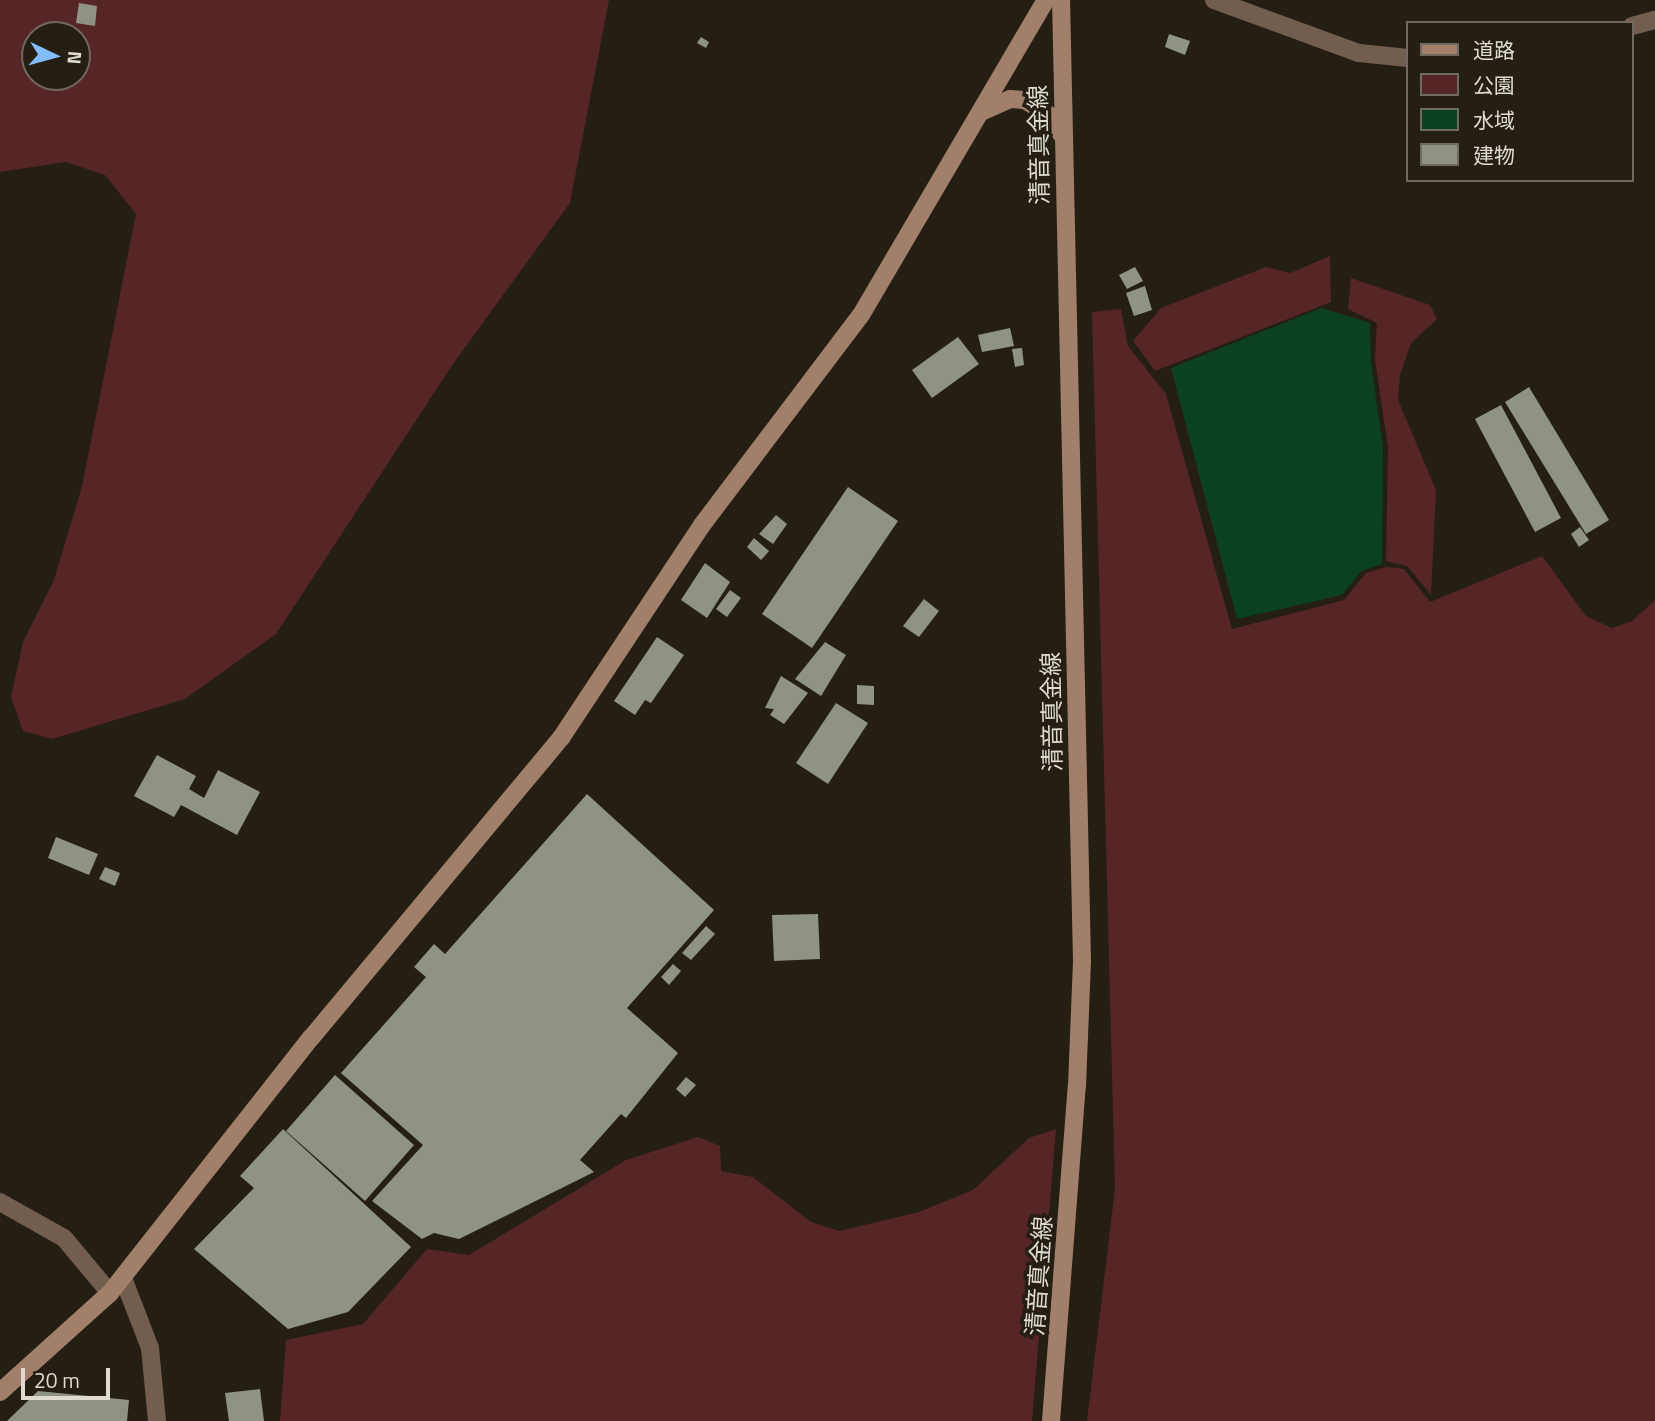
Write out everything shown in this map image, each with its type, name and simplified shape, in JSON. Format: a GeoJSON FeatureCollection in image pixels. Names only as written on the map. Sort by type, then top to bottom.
{"type":"FeatureCollection","features":[{"type":"Feature","properties":{"kind":"street"},"geometry":{"type":"LineString","coordinates":[[0,1392],[110,1293],[311,1038],[561,738],[702,526],[861,314],[1046,0]]}},
{"type":"Feature","properties":{"kind":"street","name":"清音真金線"},"geometry":{"type":"LineString","coordinates":[[1051,1421],[1076,1100],[1082,961],[1061,0]]}},
{"type":"Feature","properties":{"kind":"street"},"geometry":{"type":"LineString","coordinates":[[1213,0],[1359,53],[1406,58]]}},
{"type":"Feature","properties":{"kind":"street"},"geometry":{"type":"LineString","coordinates":[[1634,25],[1655,20]]}},
{"type":"Feature","properties":{"kind":"street"},"geometry":{"type":"LineString","coordinates":[[981,112],[1010,99],[1025,100],[1055,119],[1064,140]]}},
{"type":"Feature","properties":{"kind":"street"},"geometry":{"type":"LineString","coordinates":[[0,1202],[64,1238],[110,1293]]}},
{"type":"Feature","properties":{"kind":"street"},"geometry":{"type":"LineString","coordinates":[[122,1278],[150,1348],[157,1421]]}},
{"type":"Feature","properties":{"kind":"green space"},"geometry":{"type":"Polygon","coordinates":[[[0,0],[609,0],[570,203],[453,364],[276,634],[185,699],[52,739],[23,731],[11,697],[23,642],[54,580],[82,486],[136,214],[105,175],[66,162],[0,172],[0,0]]]}},
{"type":"Feature","properties":{"kind":"green space"},"geometry":{"type":"Polygon","coordinates":[[[1330,256],[1331,302],[1155,371],[1133,341],[1161,308],[1266,267],[1290,273],[1330,256]]]}},
{"type":"Feature","properties":{"kind":"green space"},"geometry":{"type":"Polygon","coordinates":[[[1351,278],[1430,305],[1437,319],[1411,343],[1400,375],[1398,400],[1436,490],[1431,595],[1407,566],[1386,561],[1388,447],[1375,359],[1377,323],[1348,309],[1351,278]]]}},
{"type":"Feature","properties":{"kind":"green space"},"geometry":{"type":"Polygon","coordinates":[[[1121,309],[1128,346],[1166,394],[1232,629],[1344,600],[1366,573],[1386,567],[1404,569],[1430,602],[1542,556],[1586,616],[1612,628],[1632,621],[1655,600],[1655,1421],[1087,1421],[1115,1189],[1092,312],[1121,309]]]}},
{"type":"Feature","properties":{"kind":"green space"},"geometry":{"type":"Polygon","coordinates":[[[1056,1129],[1032,1421],[280,1421],[286,1340],[363,1324],[427,1249],[469,1255],[626,1160],[698,1137],[720,1146],[721,1171],[753,1177],[811,1222],[839,1231],[919,1212],[973,1190],[1029,1138],[1056,1129]]]}},
{"type":"Feature","properties":{"kind":"water"},"geometry":{"type":"Polygon","coordinates":[[[1321,308],[1370,323],[1371,363],[1383,448],[1382,564],[1361,571],[1342,595],[1237,619],[1171,368],[1321,308]]]}},
{"type":"Feature","properties":{"kind":"building"},"geometry":{"type":"Polygon","coordinates":[[[79,3],[97,6],[95,26],[91,25],[91,21],[76,21],[79,3]]]}},
{"type":"Feature","properties":{"kind":"building"},"geometry":{"type":"Polygon","coordinates":[[[1169,34],[1190,41],[1185,55],[1165,47],[1169,34]]]}},
{"type":"Feature","properties":{"kind":"building"},"geometry":{"type":"Polygon","coordinates":[[[701,37],[709,42],[706,48],[697,43],[701,37]]]}},
{"type":"Feature","properties":{"kind":"building"},"geometry":{"type":"Polygon","coordinates":[[[1135,267],[1143,281],[1127,289],[1119,275],[1135,267]]]}},
{"type":"Feature","properties":{"kind":"building"},"geometry":{"type":"Polygon","coordinates":[[[1145,286],[1152,310],[1134,316],[1126,293],[1145,286]]]}},
{"type":"Feature","properties":{"kind":"building"},"geometry":{"type":"Polygon","coordinates":[[[1010,328],[1014,346],[982,352],[978,335],[1010,328]]]}},
{"type":"Feature","properties":{"kind":"building"},"geometry":{"type":"Polygon","coordinates":[[[958,337],[979,364],[932,398],[912,370],[958,337]]]}},
{"type":"Feature","properties":{"kind":"building"},"geometry":{"type":"Polygon","coordinates":[[[1022,348],[1024,365],[1015,367],[1012,349],[1022,348]]]}},
{"type":"Feature","properties":{"kind":"building"},"geometry":{"type":"Polygon","coordinates":[[[1529,387],[1609,520],[1586,534],[1505,402],[1529,387]]]}},
{"type":"Feature","properties":{"kind":"building"},"geometry":{"type":"Polygon","coordinates":[[[1501,405],[1561,518],[1535,532],[1475,419],[1501,405]]]}},
{"type":"Feature","properties":{"kind":"building"},"geometry":{"type":"Polygon","coordinates":[[[848,487],[898,521],[812,648],[762,614],[848,487]]]}},
{"type":"Feature","properties":{"kind":"building"},"geometry":{"type":"Polygon","coordinates":[[[776,515],[787,524],[773,544],[759,534],[776,515]]]}},
{"type":"Feature","properties":{"kind":"building"},"geometry":{"type":"Polygon","coordinates":[[[1580,527],[1589,540],[1579,547],[1571,534],[1580,527]]]}},
{"type":"Feature","properties":{"kind":"building"},"geometry":{"type":"Polygon","coordinates":[[[754,538],[769,551],[761,560],[747,547],[754,538]]]}},
{"type":"Feature","properties":{"kind":"building"},"geometry":{"type":"Polygon","coordinates":[[[705,563],[730,582],[707,618],[681,600],[705,563]]]}},
{"type":"Feature","properties":{"kind":"building"},"geometry":{"type":"Polygon","coordinates":[[[730,590],[741,598],[727,617],[716,609],[730,590]]]}},
{"type":"Feature","properties":{"kind":"building"},"geometry":{"type":"Polygon","coordinates":[[[924,599],[939,611],[919,637],[903,626],[924,599]]]}},
{"type":"Feature","properties":{"kind":"building"},"geometry":{"type":"Polygon","coordinates":[[[657,637],[684,655],[651,703],[645,700],[635,715],[614,701],[657,637]]]}},
{"type":"Feature","properties":{"kind":"building"},"geometry":{"type":"Polygon","coordinates":[[[825,642],[846,655],[821,696],[795,679],[825,642]]]}},
{"type":"Feature","properties":{"kind":"building"},"geometry":{"type":"Polygon","coordinates":[[[781,676],[808,693],[784,724],[770,715],[774,709],[765,708],[781,676]]]}},
{"type":"Feature","properties":{"kind":"building"},"geometry":{"type":"Polygon","coordinates":[[[857,685],[874,686],[874,705],[857,704],[857,685]]]}},
{"type":"Feature","properties":{"kind":"building"},"geometry":{"type":"Polygon","coordinates":[[[836,703],[868,723],[828,784],[796,763],[836,703]]]}},
{"type":"Feature","properties":{"kind":"building"},"geometry":{"type":"Polygon","coordinates":[[[157,755],[196,776],[189,789],[204,798],[218,770],[260,792],[237,835],[181,805],[174,817],[134,796],[157,755]]]}},
{"type":"Feature","properties":{"kind":"building"},"geometry":{"type":"Polygon","coordinates":[[[587,794],[714,910],[627,1008],[678,1053],[626,1118],[621,1114],[580,1160],[594,1172],[459,1239],[434,1233],[422,1239],[372,1201],[423,1145],[341,1073],[426,977],[414,967],[434,944],[445,954],[587,794]]]}},
{"type":"Feature","properties":{"kind":"building"},"geometry":{"type":"Polygon","coordinates":[[[56,837],[98,854],[89,875],[48,858],[56,837]]]}},
{"type":"Feature","properties":{"kind":"building"},"geometry":{"type":"Polygon","coordinates":[[[105,867],[120,873],[115,886],[99,879],[105,867]]]}},
{"type":"Feature","properties":{"kind":"building"},"geometry":{"type":"Polygon","coordinates":[[[818,914],[820,959],[774,961],[772,915],[818,914]]]}},
{"type":"Feature","properties":{"kind":"building"},"geometry":{"type":"Polygon","coordinates":[[[706,926],[715,934],[691,960],[682,953],[706,926]]]}},
{"type":"Feature","properties":{"kind":"building"},"geometry":{"type":"Polygon","coordinates":[[[673,964],[681,971],[669,985],[661,977],[673,964]]]}},
{"type":"Feature","properties":{"kind":"building"},"geometry":{"type":"Polygon","coordinates":[[[335,1075],[414,1145],[365,1201],[286,1131],[335,1075]]]}},
{"type":"Feature","properties":{"kind":"building"},"geometry":{"type":"Polygon","coordinates":[[[686,1077],[696,1085],[685,1097],[676,1089],[686,1077]]]}},
{"type":"Feature","properties":{"kind":"building"},"geometry":{"type":"Polygon","coordinates":[[[283,1129],[411,1247],[348,1312],[288,1329],[194,1249],[254,1188],[240,1176],[283,1129]]]}},
{"type":"Feature","properties":{"kind":"building"},"geometry":{"type":"Polygon","coordinates":[[[260,1389],[264,1421],[229,1421],[225,1393],[260,1389]]]}},
{"type":"Feature","properties":{"kind":"building"},"geometry":{"type":"Polygon","coordinates":[[[38,1391],[129,1400],[127,1421],[7,1421],[38,1391]]]}}]}
